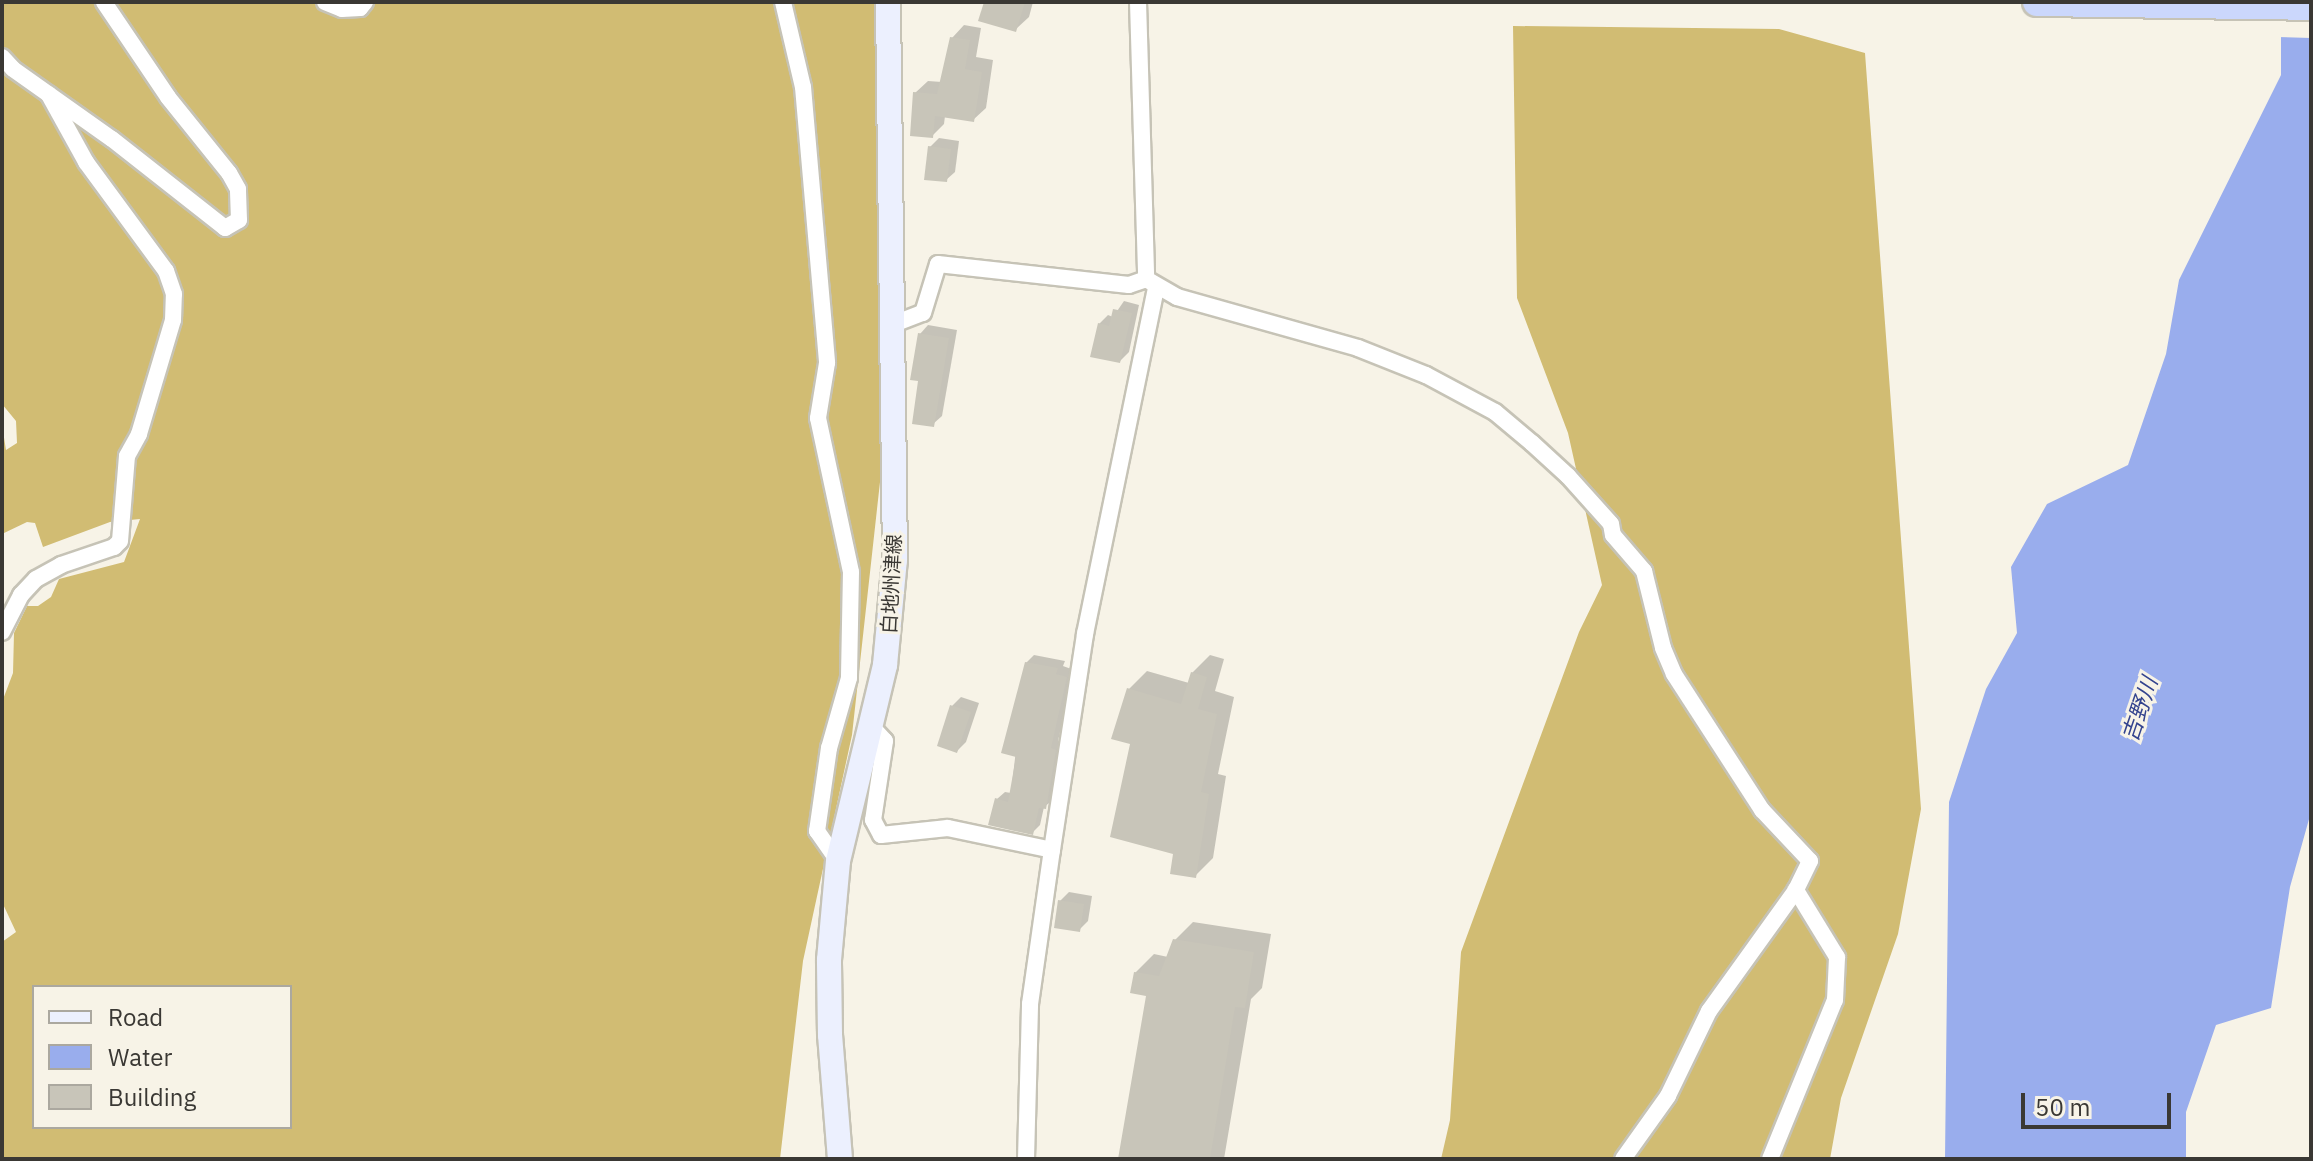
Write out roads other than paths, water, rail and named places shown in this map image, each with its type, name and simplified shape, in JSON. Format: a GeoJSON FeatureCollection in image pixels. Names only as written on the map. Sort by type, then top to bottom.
{"type":"FeatureCollection","features":[{"type":"Feature","properties":{"kind":"highway"},"geometry":{"type":"LineString","coordinates":[[2037,2],[2311,6]]}},
{"type":"Feature","properties":{"kind":"main road","name":"白地州津線"},"geometry":{"type":"LineString","coordinates":[[840,1159],[830,1035],[829,960],[838,861],[872,727],[887,649],[895,560],[888,2]]}},
{"type":"Feature","properties":{"kind":"street"},"geometry":{"type":"LineString","coordinates":[[2,57],[112,139],[215,223],[225,228],[239,220],[238,189],[229,173],[168,97],[104,2]]}},
{"type":"Feature","properties":{"kind":"street"},"geometry":{"type":"LineString","coordinates":[[325,2],[342,9],[360,8],[365,2]]}},
{"type":"Feature","properties":{"kind":"street"},"geometry":{"type":"LineString","coordinates":[[783,2],[803,87],[826,347],[818,418],[851,572],[849,678],[829,748],[817,831],[838,861]]}},
{"type":"Feature","properties":{"kind":"street"},"geometry":{"type":"LineString","coordinates":[[1026,1159],[1030,1004],[1052,850],[1085,634],[1151,284],[1138,2]]}},
{"type":"Feature","properties":{"kind":"street"},"geometry":{"type":"LineString","coordinates":[[2,632],[21,595],[36,579],[61,565],[114,547],[120,541],[127,456],[139,434],[173,320],[174,294],[166,271],[86,162],[49,95]]}},
{"type":"Feature","properties":{"kind":"street"},"geometry":{"type":"LineString","coordinates":[[891,325],[923,313],[938,264],[1129,285],[1151,284],[1358,348],[1426,375],[1495,412],[1568,476],[1611,524],[1613,535],[1644,571],[1663,648],[1674,674],[1762,810],[1810,861],[1796,890],[1709,1011],[1668,1096],[1623,1159]]}},
{"type":"Feature","properties":{"kind":"street"},"geometry":{"type":"LineString","coordinates":[[872,727],[885,741],[873,820],[881,835],[948,828],[1052,850]]}},
{"type":"Feature","properties":{"kind":"street"},"geometry":{"type":"LineString","coordinates":[[1770,1159],[1835,1000],[1837,957],[1796,890]]}},
{"type":"Feature","properties":{"kind":"water","name":"吉野川"},"geometry":{"type":"Polygon","coordinates":[[[2281,2],[2311,2],[2311,812],[2290,887],[2271,1008],[2216,1025],[2186,1112],[2186,1159],[1945,1159],[1949,802],[1986,689],[2017,633],[2011,567],[2047,504],[2128,465],[2166,354],[2179,280],[2281,75],[2281,2]]]}}]}
